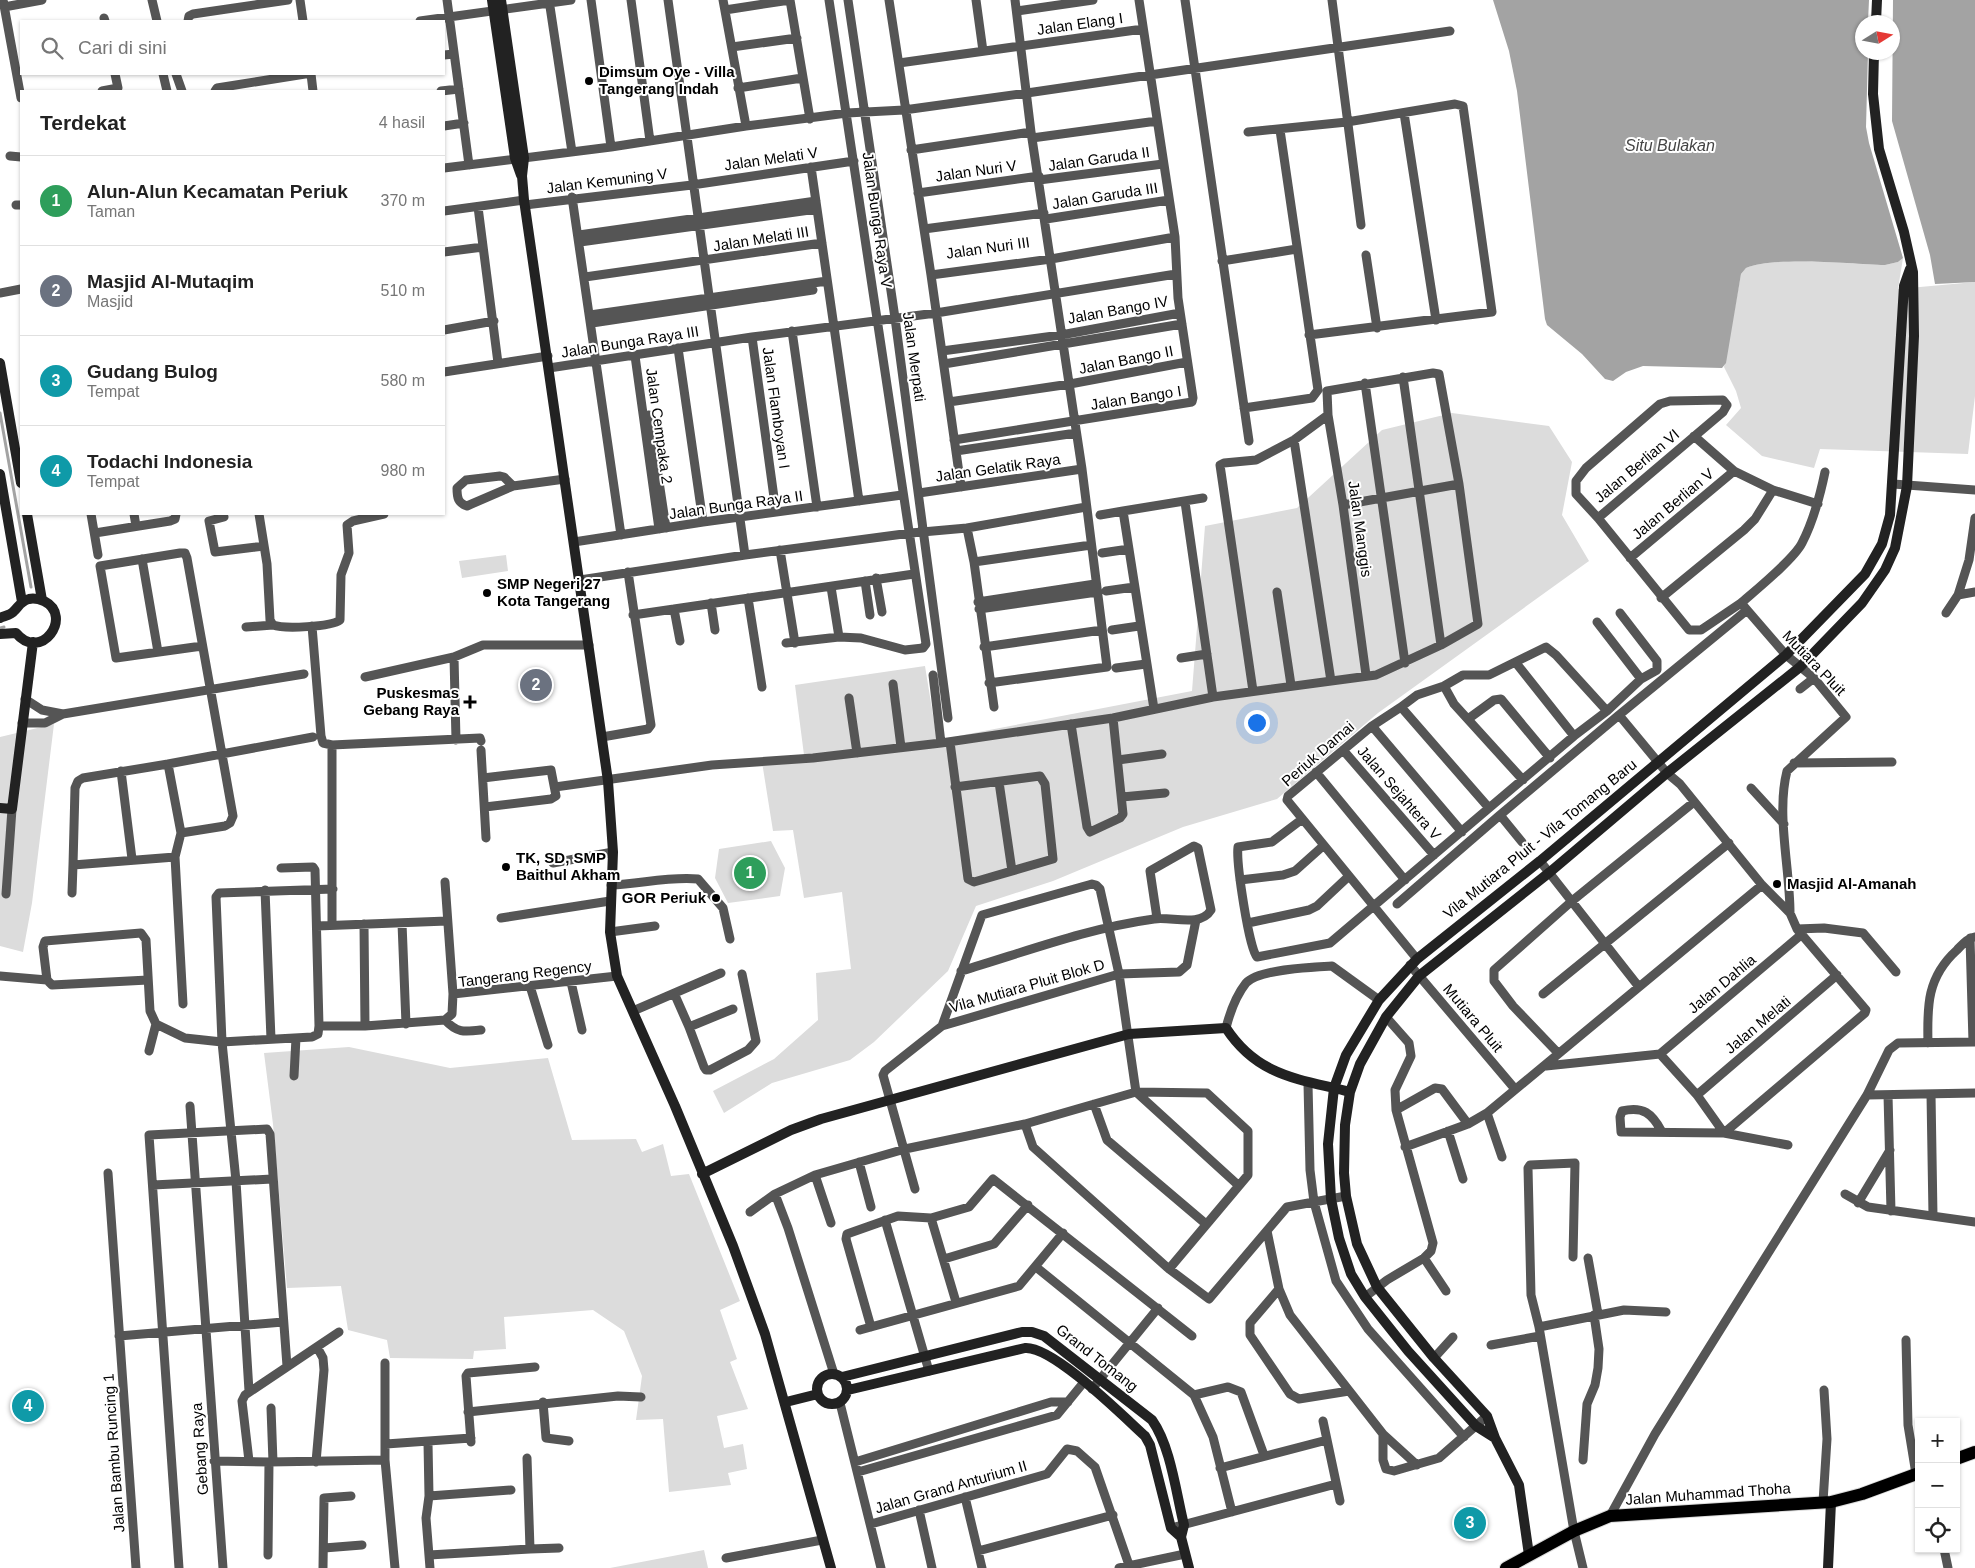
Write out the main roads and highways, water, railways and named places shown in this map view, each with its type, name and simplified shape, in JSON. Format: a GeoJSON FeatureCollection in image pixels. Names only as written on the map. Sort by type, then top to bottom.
{"type":"FeatureCollection","features":[{"type":"Feature","properties":{"kind":"main road"},"geometry":{"type":"LineString","coordinates":[[1960,1458],[1975,1454]]}},
{"type":"Feature","properties":{"kind":"main road","name":"Jalan Muhammad Thoha"},"geometry":{"type":"LineString","coordinates":[[1506,1568],[1574,1530],[1610,1516],[1827,1502],[1862,1494],[1915,1474]]}},
{"type":"Feature","properties":{"kind":"water","name":"Situ Bulakan"},"geometry":{"type":"Polygon","coordinates":[[[1493,0],[1869,0],[1868,15],[1855,15],[1855,60],[1868,60],[1866,127],[1903,258],[1898,262],[1885,265],[1834,262],[1775,262],[1746,268],[1741,274],[1726,363],[1722,368],[1643,366],[1626,372],[1613,381],[1605,379],[1582,354],[1547,325],[1545,319],[1517,91],[1509,51],[1493,0]]]}},
{"type":"Feature","properties":{"kind":"water"},"geometry":{"type":"Polygon","coordinates":[[[1893,0],[1975,0],[1975,282],[1935,284],[1930,255],[1892,121],[1893,60],[1900,60],[1900,15],[1893,15],[1893,0]]]}},
{"type":"Feature","properties":{"kind":"waterway"},"geometry":{"type":"LineString","coordinates":[[0,413],[31,587]]}},
{"type":"Feature","properties":{"kind":"waterway"},"geometry":{"type":"LineString","coordinates":[[0,628],[4,627]]}},
{"type":"Feature","properties":{"kind":"place","name":"Dimsum Oye - Villa Tangerang Indah"},"geometry":{"type":"Point","coordinates":[589,81]}},
{"type":"Feature","properties":{"kind":"place","name":"SMP Negeri 27 Kota Tangerang"},"geometry":{"type":"Point","coordinates":[487,593]}},
{"type":"Feature","properties":{"kind":"place","name":"Masjid Al-Mutaqim"},"geometry":{"type":"Point","coordinates":[536,685]}},
{"type":"Feature","properties":{"kind":"place","name":"Puskesmas Gebang Raya"},"geometry":{"type":"Point","coordinates":[470,702]}},
{"type":"Feature","properties":{"kind":"place","name":"TK, SD, SMP Baithul Akham"},"geometry":{"type":"Point","coordinates":[506,867]}},
{"type":"Feature","properties":{"kind":"place","name":"Alun-Alun Kecamatan Periuk"},"geometry":{"type":"Point","coordinates":[750,873]}},
{"type":"Feature","properties":{"kind":"place","name":"Masjid Al-Amanah"},"geometry":{"type":"Point","coordinates":[1777,884]}},
{"type":"Feature","properties":{"kind":"place","name":"GOR Periuk"},"geometry":{"type":"Point","coordinates":[716,898]}},
{"type":"Feature","properties":{"kind":"place","name":"Todachi Indonesia"},"geometry":{"type":"Point","coordinates":[28,1406]}},
{"type":"Feature","properties":{"kind":"place","name":"Gudang Bulog"},"geometry":{"type":"Point","coordinates":[1470,1523]}}]}
